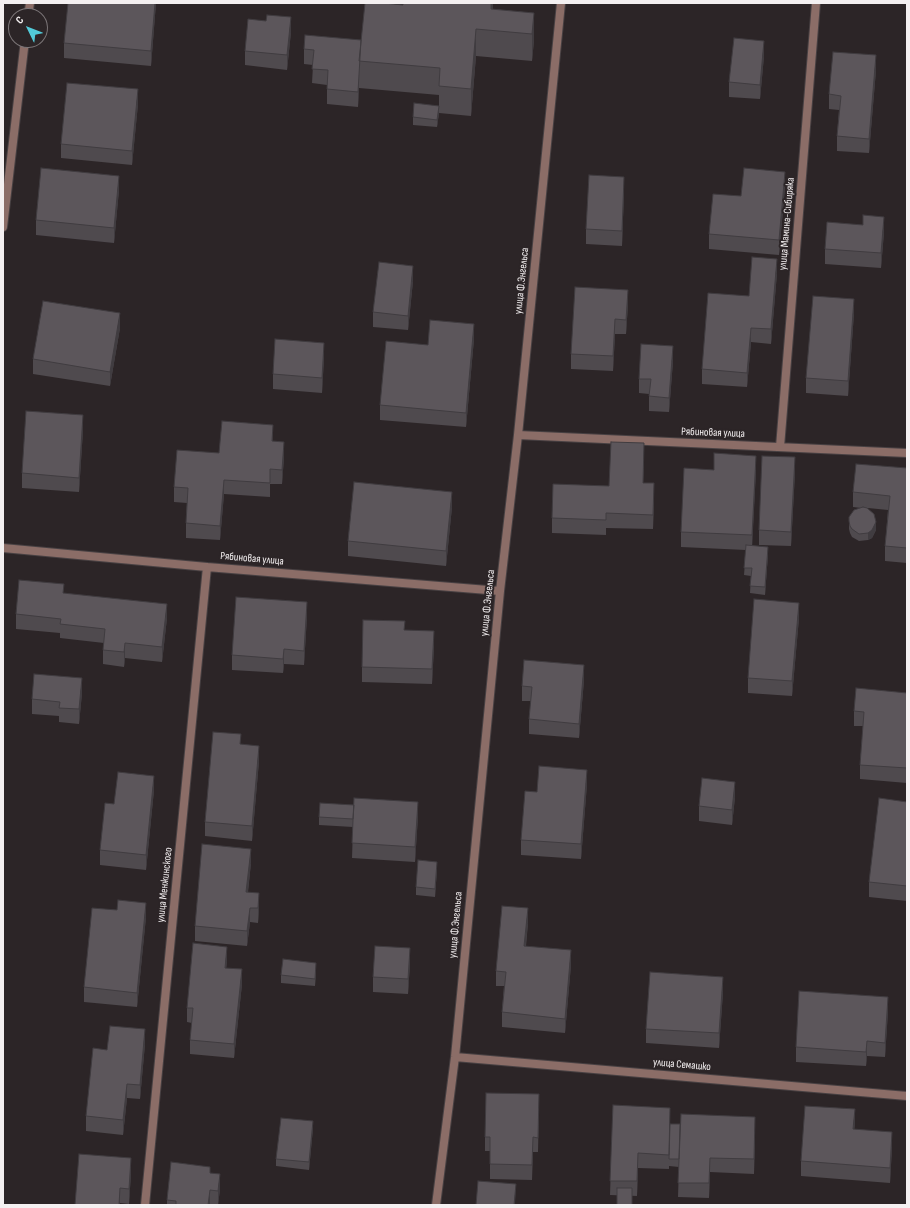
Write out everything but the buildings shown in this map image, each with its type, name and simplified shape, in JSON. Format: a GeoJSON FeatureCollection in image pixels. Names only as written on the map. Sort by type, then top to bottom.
{"type":"FeatureCollection","features":[{"type":"Feature","properties":{"kind":"street","name":"улица Ф.Энгельса"},"geometry":{"type":"LineString","coordinates":[[436,1205],[455,1057],[500,591],[518,435],[561,3]]}},
{"type":"Feature","properties":{"kind":"street","name":"улица Мамина-Сибиряка"},"geometry":{"type":"LineString","coordinates":[[780,446],[816,3]]}},
{"type":"Feature","properties":{"kind":"street"},"geometry":{"type":"LineString","coordinates":[[3,226],[24,48]]}},
{"type":"Feature","properties":{"kind":"street","name":"Рябиновая улица"},"geometry":{"type":"LineString","coordinates":[[518,435],[907,453]]}},
{"type":"Feature","properties":{"kind":"street","name":"Рябиновая улица"},"geometry":{"type":"LineString","coordinates":[[3,548],[207,567],[500,591]]}},
{"type":"Feature","properties":{"kind":"street","name":"улица Менжинского"},"geometry":{"type":"LineString","coordinates":[[144,1205],[207,567]]}},
{"type":"Feature","properties":{"kind":"street","name":"улица Семашко"},"geometry":{"type":"LineString","coordinates":[[455,1057],[907,1096]]}}]}
